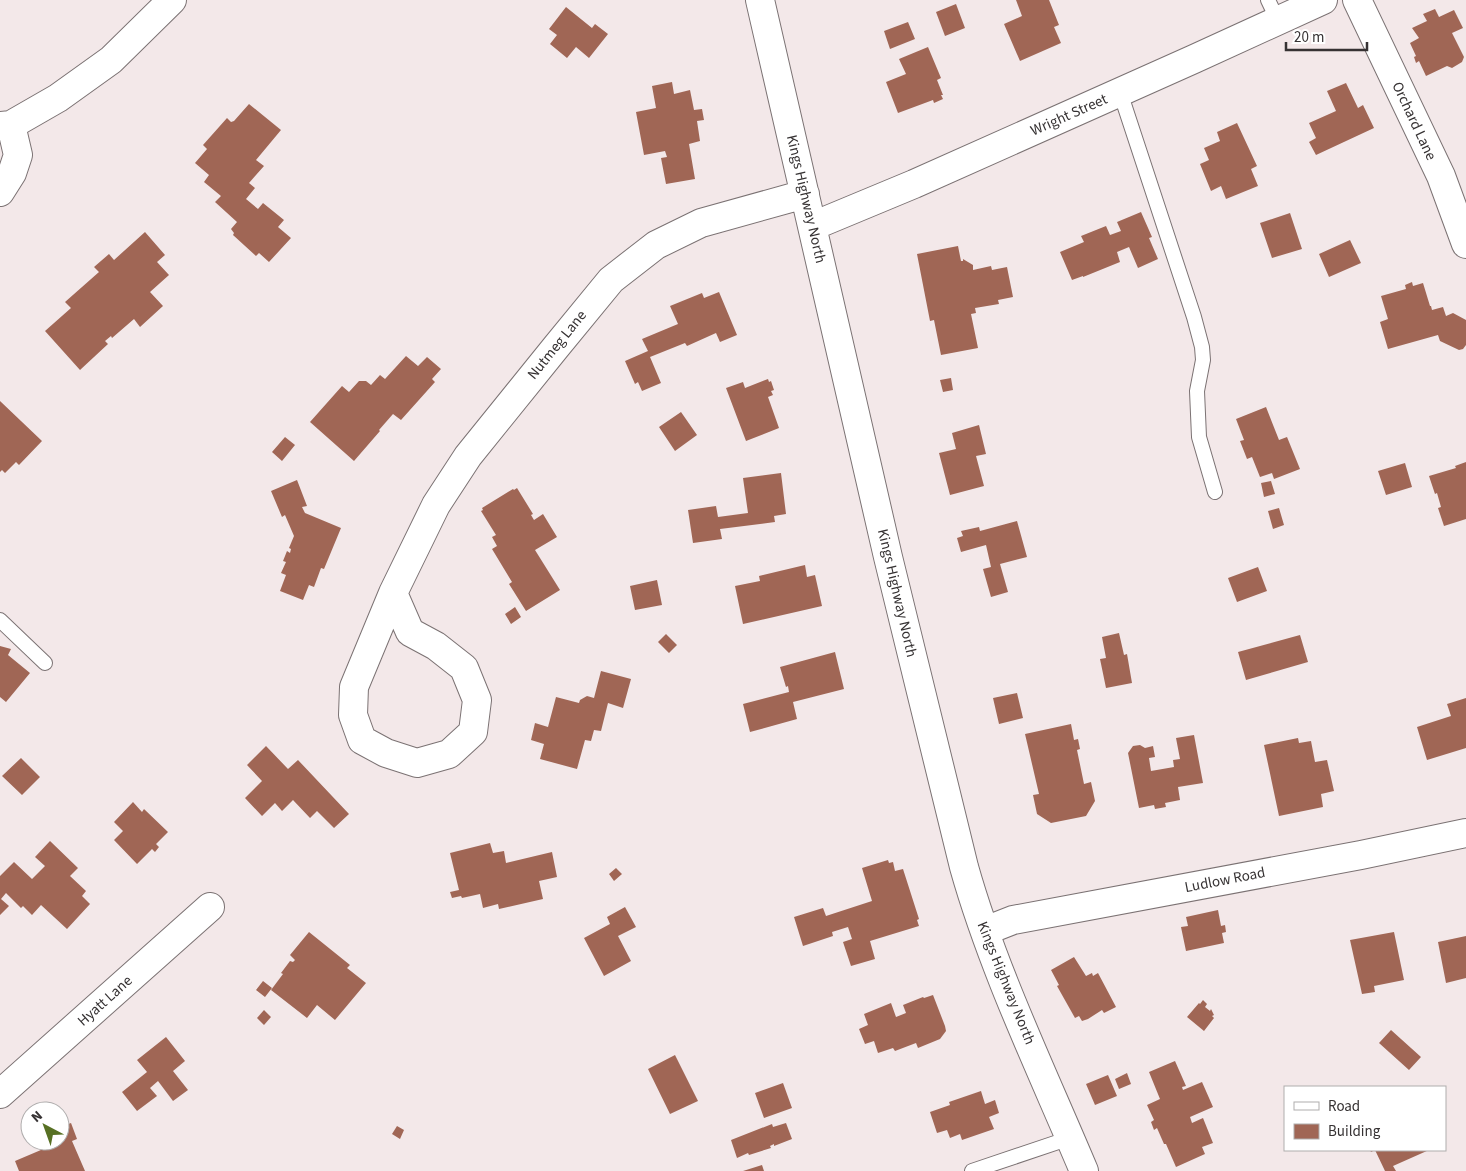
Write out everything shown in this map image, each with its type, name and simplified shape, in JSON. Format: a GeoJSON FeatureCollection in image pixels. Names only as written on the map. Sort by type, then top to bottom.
{"type":"FeatureCollection","features":[{"type":"Feature","properties":{"kind":"street"},"geometry":{"type":"LineString","coordinates":[[0,192],[12,173],[18,156],[6,125],[58,98],[111,60],[172,0]]}},
{"type":"Feature","properties":{"kind":"street","name":"Kings Highway North"},"geometry":{"type":"LineString","coordinates":[[760,0],[916,676],[964,866],[1002,976],[1084,1171]]}},
{"type":"Feature","properties":{"kind":"street","name":"Wright Street"},"geometry":{"type":"LineString","coordinates":[[813,226],[914,184],[1120,92],[1273,11],[1323,0]]}},
{"type":"Feature","properties":{"kind":"street","name":"Orchard Lane"},"geometry":{"type":"LineString","coordinates":[[1357,0],[1441,176],[1466,244]]}},
{"type":"Feature","properties":{"kind":"street","name":"Nutmeg Lane"},"geometry":{"type":"LineString","coordinates":[[393,593],[410,632],[436,646],[464,668],[477,700],[473,732],[449,754],[417,763],[386,753],[362,740],[353,715],[354,687],[393,593],[436,505],[468,456],[611,280],[656,245],[701,223],[804,194]]}},
{"type":"Feature","properties":{"kind":"street","name":"Ludlow Road"},"geometry":{"type":"LineString","coordinates":[[985,931],[1013,920],[1466,834]]}},
{"type":"Feature","properties":{"kind":"street","name":"Hyatt Lane"},"geometry":{"type":"LineString","coordinates":[[0,1094],[210,907]]}},
{"type":"Feature","properties":{"kind":"lane"},"geometry":{"type":"LineString","coordinates":[[1120,92],[1194,317],[1202,347],[1203,360],[1196,391],[1199,437],[1215,492]]}},
{"type":"Feature","properties":{"kind":"lane"},"geometry":{"type":"LineString","coordinates":[[0,620],[45,663]]}},
{"type":"Feature","properties":{"kind":"lane"},"geometry":{"type":"LineString","coordinates":[[972,1171],[1070,1138]]}},
{"type":"Feature","properties":{"kind":"building"},"geometry":{"type":"Polygon","coordinates":[[[1016,0],[1049,0],[1059,25],[1054,27],[1061,43],[1020,61],[1004,24],[1022,16],[1016,0]]]}},
{"type":"Feature","properties":{"kind":"building"},"geometry":{"type":"Polygon","coordinates":[[[956,4],[965,28],[945,36],[936,12],[956,4]]]}},
{"type":"Feature","properties":{"kind":"building"},"geometry":{"type":"Polygon","coordinates":[[[566,7],[592,28],[595,24],[608,34],[589,58],[576,47],[567,58],[550,44],[557,35],[549,29],[566,7]]]}},
{"type":"Feature","properties":{"kind":"building"},"geometry":{"type":"Polygon","coordinates":[[[1435,9],[1439,17],[1454,10],[1463,28],[1452,33],[1464,57],[1462,62],[1452,68],[1447,66],[1426,76],[1419,61],[1416,63],[1414,57],[1416,56],[1410,43],[1419,38],[1412,28],[1427,21],[1423,14],[1435,9]]]}},
{"type":"Feature","properties":{"kind":"building"},"geometry":{"type":"Polygon","coordinates":[[[908,22],[915,39],[890,49],[884,31],[908,22]]]}},
{"type":"Feature","properties":{"kind":"building"},"geometry":{"type":"Polygon","coordinates":[[[928,47],[941,78],[937,80],[943,99],[934,103],[933,100],[898,113],[886,82],[906,74],[899,59],[928,47]]]}},
{"type":"Feature","properties":{"kind":"building"},"geometry":{"type":"Polygon","coordinates":[[[672,82],[674,94],[690,90],[694,110],[702,109],[704,120],[697,121],[700,141],[689,144],[695,179],[666,184],[661,158],[667,157],[665,151],[644,155],[636,112],[656,108],[652,86],[672,82]]]}},
{"type":"Feature","properties":{"kind":"building"},"geometry":{"type":"Polygon","coordinates":[[[1346,83],[1358,108],[1363,105],[1374,128],[1316,155],[1309,142],[1316,138],[1309,123],[1336,111],[1327,91],[1346,83]]]}},
{"type":"Feature","properties":{"kind":"building"},"geometry":{"type":"Polygon","coordinates":[[[249,104],[281,130],[256,160],[264,166],[249,183],[255,188],[246,199],[258,209],[263,203],[284,220],[278,227],[291,238],[269,262],[259,253],[256,256],[233,235],[234,233],[231,229],[237,222],[215,202],[221,196],[204,182],[209,175],[195,163],[207,149],[203,145],[227,118],[231,122],[234,121],[249,104]]]}},
{"type":"Feature","properties":{"kind":"building"},"geometry":{"type":"Polygon","coordinates":[[[1237,123],[1257,166],[1251,169],[1258,186],[1226,199],[1221,186],[1211,191],[1200,164],[1209,160],[1204,148],[1220,141],[1217,132],[1237,123]]]}},
{"type":"Feature","properties":{"kind":"building"},"geometry":{"type":"Polygon","coordinates":[[[1141,212],[1152,237],[1149,238],[1158,259],[1138,268],[1129,247],[1117,252],[1120,262],[1072,280],[1060,252],[1084,242],[1081,236],[1106,226],[1110,235],[1121,231],[1117,222],[1141,212]]]}},
{"type":"Feature","properties":{"kind":"building"},"geometry":{"type":"Polygon","coordinates":[[[1290,213],[1302,249],[1272,258],[1260,223],[1290,213]]]}},
{"type":"Feature","properties":{"kind":"building"},"geometry":{"type":"Polygon","coordinates":[[[145,232],[165,255],[157,262],[169,275],[150,292],[163,306],[140,327],[134,319],[112,338],[111,336],[105,341],[108,344],[80,370],[45,331],[71,308],[65,302],[99,272],[94,267],[109,254],[114,260],[145,232]]]}},
{"type":"Feature","properties":{"kind":"building"},"geometry":{"type":"Polygon","coordinates":[[[1350,240],[1361,263],[1329,277],[1319,254],[1350,240]]]}},
{"type":"Feature","properties":{"kind":"building"},"geometry":{"type":"Polygon","coordinates":[[[958,246],[961,261],[963,259],[973,265],[973,270],[991,266],[992,270],[1007,267],[1013,297],[998,300],[999,304],[975,308],[976,313],[971,314],[978,348],[941,355],[934,320],[930,321],[917,254],[958,246]]]}},
{"type":"Feature","properties":{"kind":"building"},"geometry":{"type":"Polygon","coordinates":[[[1412,282],[1413,286],[1423,283],[1432,310],[1443,307],[1446,316],[1453,313],[1466,320],[1466,345],[1463,349],[1459,350],[1440,341],[1438,335],[1388,349],[1380,322],[1388,319],[1381,296],[1406,289],[1405,285],[1412,282]]]}},
{"type":"Feature","properties":{"kind":"building"},"geometry":{"type":"Polygon","coordinates":[[[719,292],[737,335],[720,342],[716,333],[687,346],[685,343],[650,357],[661,383],[642,391],[638,382],[635,384],[625,361],[648,351],[642,339],[678,324],[670,306],[702,293],[704,298],[719,292]]]}},
{"type":"Feature","properties":{"kind":"building"},"geometry":{"type":"Polygon","coordinates":[[[406,356],[418,366],[427,357],[441,369],[432,379],[435,382],[401,420],[393,414],[354,461],[310,422],[342,386],[349,392],[359,381],[366,381],[371,385],[380,375],[385,379],[406,356]]]}},
{"type":"Feature","properties":{"kind":"building"},"geometry":{"type":"Polygon","coordinates":[[[951,378],[953,390],[943,392],[940,380],[951,378]]]}},
{"type":"Feature","properties":{"kind":"building"},"geometry":{"type":"Polygon","coordinates":[[[768,379],[769,382],[771,381],[774,390],[771,391],[773,395],[768,397],[779,428],[746,441],[726,388],[743,382],[745,388],[768,379]]]}},
{"type":"Feature","properties":{"kind":"building"},"geometry":{"type":"Polygon","coordinates":[[[0,401],[42,441],[19,465],[16,462],[5,473],[2,470],[0,472],[0,401]]]}},
{"type":"Feature","properties":{"kind":"building"},"geometry":{"type":"Polygon","coordinates":[[[1266,407],[1279,440],[1287,437],[1300,469],[1274,479],[1272,473],[1260,477],[1252,457],[1247,459],[1240,441],[1244,440],[1236,419],[1266,407]]]}},
{"type":"Feature","properties":{"kind":"building"},"geometry":{"type":"Polygon","coordinates":[[[681,412],[697,435],[675,451],[659,427],[681,412]]]}},
{"type":"Feature","properties":{"kind":"building"},"geometry":{"type":"Polygon","coordinates":[[[979,425],[986,454],[976,456],[984,486],[950,495],[939,453],[956,449],[952,433],[979,425]]]}},
{"type":"Feature","properties":{"kind":"building"},"geometry":{"type":"Polygon","coordinates":[[[285,437],[295,445],[282,461],[272,452],[285,437]]]}},
{"type":"Feature","properties":{"kind":"building"},"geometry":{"type":"Polygon","coordinates":[[[1466,462],[1466,519],[1444,526],[1438,508],[1441,507],[1437,493],[1435,494],[1429,476],[1456,468],[1455,466],[1466,462]]]}},
{"type":"Feature","properties":{"kind":"building"},"geometry":{"type":"Polygon","coordinates":[[[1405,463],[1412,487],[1386,495],[1378,471],[1405,463]]]}},
{"type":"Feature","properties":{"kind":"building"},"geometry":{"type":"Polygon","coordinates":[[[781,473],[786,514],[774,516],[775,522],[720,529],[722,539],[693,543],[688,510],[716,506],[718,517],[748,513],[743,478],[781,473]]]}},
{"type":"Feature","properties":{"kind":"building"},"geometry":{"type":"Polygon","coordinates":[[[297,480],[307,506],[302,507],[305,513],[341,528],[324,569],[321,568],[314,587],[309,585],[303,600],[280,591],[286,575],[281,573],[286,562],[283,561],[287,551],[290,553],[291,549],[289,548],[294,536],[285,515],[282,517],[271,491],[297,480]]]}},
{"type":"Feature","properties":{"kind":"building"},"geometry":{"type":"Polygon","coordinates":[[[1271,481],[1275,494],[1264,497],[1261,483],[1271,481]]]}},
{"type":"Feature","properties":{"kind":"building"},"geometry":{"type":"Polygon","coordinates":[[[517,488],[533,514],[531,515],[534,520],[543,514],[557,537],[535,550],[560,590],[526,611],[509,584],[512,582],[492,549],[497,546],[492,537],[496,535],[481,511],[483,510],[482,508],[517,488]]]}},
{"type":"Feature","properties":{"kind":"building"},"geometry":{"type":"Polygon","coordinates":[[[1279,508],[1284,525],[1273,529],[1268,511],[1279,508]]]}},
{"type":"Feature","properties":{"kind":"building"},"geometry":{"type":"Polygon","coordinates":[[[1017,521],[1027,557],[1000,564],[1008,592],[991,597],[983,569],[991,567],[986,545],[961,552],[957,538],[963,536],[961,531],[979,527],[980,531],[1017,521]]]}},
{"type":"Feature","properties":{"kind":"building"},"geometry":{"type":"Polygon","coordinates":[[[805,565],[807,577],[815,575],[822,606],[743,624],[735,586],[760,581],[759,576],[805,565]]]}},
{"type":"Feature","properties":{"kind":"building"},"geometry":{"type":"Polygon","coordinates":[[[1258,567],[1267,591],[1237,602],[1228,578],[1258,567]]]}},
{"type":"Feature","properties":{"kind":"building"},"geometry":{"type":"Polygon","coordinates":[[[657,580],[662,605],[635,610],[630,586],[657,580]]]}},
{"type":"Feature","properties":{"kind":"building"},"geometry":{"type":"Polygon","coordinates":[[[515,607],[521,617],[511,624],[505,614],[515,607]]]}},
{"type":"Feature","properties":{"kind":"building"},"geometry":{"type":"Polygon","coordinates":[[[1119,633],[1124,655],[1127,654],[1132,683],[1106,688],[1100,659],[1106,658],[1102,637],[1119,633]]]}},
{"type":"Feature","properties":{"kind":"building"},"geometry":{"type":"Polygon","coordinates":[[[666,634],[677,645],[669,653],[658,642],[666,634]]]}},
{"type":"Feature","properties":{"kind":"building"},"geometry":{"type":"Polygon","coordinates":[[[1300,635],[1308,662],[1246,680],[1238,652],[1300,635]]]}},
{"type":"Feature","properties":{"kind":"building"},"geometry":{"type":"Polygon","coordinates":[[[0,646],[11,649],[8,655],[30,673],[6,702],[0,697],[0,646]]]}},
{"type":"Feature","properties":{"kind":"building"},"geometry":{"type":"Polygon","coordinates":[[[835,652],[844,689],[793,702],[797,719],[750,732],[743,704],[789,692],[780,667],[835,652]]]}},
{"type":"Feature","properties":{"kind":"building"},"geometry":{"type":"Polygon","coordinates":[[[601,671],[631,679],[623,708],[608,703],[601,731],[594,730],[591,741],[585,740],[577,769],[540,759],[544,744],[531,740],[535,723],[548,727],[556,697],[579,703],[580,700],[587,696],[594,698],[601,671]]]}},
{"type":"Feature","properties":{"kind":"building"},"geometry":{"type":"Polygon","coordinates":[[[1017,693],[1023,718],[999,724],[993,698],[1017,693]]]}},
{"type":"Feature","properties":{"kind":"building"},"geometry":{"type":"Polygon","coordinates":[[[1466,698],[1466,748],[1427,760],[1417,727],[1451,716],[1447,704],[1466,698]]]}},
{"type":"Feature","properties":{"kind":"building"},"geometry":{"type":"Polygon","coordinates":[[[1071,724],[1074,740],[1078,739],[1080,749],[1077,750],[1084,784],[1091,782],[1095,801],[1086,816],[1051,823],[1037,814],[1033,795],[1039,794],[1025,734],[1071,724]]]}},
{"type":"Feature","properties":{"kind":"building"},"geometry":{"type":"Polygon","coordinates":[[[1194,735],[1203,783],[1178,787],[1180,800],[1165,803],[1166,807],[1155,809],[1154,805],[1139,808],[1128,753],[1133,746],[1140,745],[1145,748],[1153,746],[1155,757],[1149,758],[1151,771],[1174,767],[1173,760],[1180,759],[1176,738],[1194,735]]]}},
{"type":"Feature","properties":{"kind":"building"},"geometry":{"type":"Polygon","coordinates":[[[1298,738],[1299,743],[1311,741],[1315,762],[1327,760],[1334,791],[1321,794],[1323,807],[1279,816],[1264,745],[1298,738]]]}},
{"type":"Feature","properties":{"kind":"building"},"geometry":{"type":"Polygon","coordinates":[[[266,746],[288,769],[298,760],[349,814],[334,828],[317,811],[310,818],[293,800],[282,811],[275,803],[262,816],[245,798],[262,781],[247,765],[266,746]]]}},
{"type":"Feature","properties":{"kind":"building"},"geometry":{"type":"Polygon","coordinates":[[[21,758],[40,777],[22,795],[2,776],[21,758]]]}},
{"type":"Feature","properties":{"kind":"building"},"geometry":{"type":"Polygon","coordinates":[[[133,802],[142,812],[144,809],[168,832],[156,844],[159,847],[155,852],[152,849],[137,864],[114,840],[123,831],[114,822],[133,802]]]}},
{"type":"Feature","properties":{"kind":"building"},"geometry":{"type":"Polygon","coordinates":[[[50,841],[78,868],[70,876],[86,891],[82,896],[90,904],[67,929],[41,905],[32,915],[23,906],[21,908],[6,893],[1,899],[9,906],[0,915],[0,876],[14,862],[32,879],[45,866],[35,857],[50,841]]]}},
{"type":"Feature","properties":{"kind":"building"},"geometry":{"type":"Polygon","coordinates":[[[490,843],[493,853],[504,851],[506,863],[552,852],[557,877],[539,881],[543,899],[499,909],[498,904],[483,908],[480,894],[452,898],[450,892],[459,890],[450,853],[490,843]]]}},
{"type":"Feature","properties":{"kind":"building"},"geometry":{"type":"Polygon","coordinates":[[[888,860],[889,863],[893,862],[895,871],[903,869],[919,919],[917,920],[919,926],[870,941],[875,959],[851,966],[843,942],[852,939],[848,927],[832,932],[833,936],[803,946],[794,917],[823,908],[826,916],[872,901],[862,868],[888,860]]]}},
{"type":"Feature","properties":{"kind":"building"},"geometry":{"type":"Polygon","coordinates":[[[616,868],[622,874],[614,881],[609,874],[616,868]]]}},
{"type":"Feature","properties":{"kind":"building"},"geometry":{"type":"Polygon","coordinates":[[[625,907],[636,927],[618,936],[631,961],[604,976],[584,938],[610,924],[607,917],[625,907]]]}},
{"type":"Feature","properties":{"kind":"building"},"geometry":{"type":"Polygon","coordinates":[[[1218,910],[1221,926],[1225,925],[1226,932],[1222,933],[1224,943],[1186,951],[1181,927],[1188,926],[1186,917],[1218,910]]]}},
{"type":"Feature","properties":{"kind":"building"},"geometry":{"type":"Polygon","coordinates":[[[309,932],[350,965],[347,968],[366,983],[335,1020],[317,1005],[307,1018],[271,990],[290,961],[293,962],[295,960],[290,955],[309,932]]]}},
{"type":"Feature","properties":{"kind":"building"},"geometry":{"type":"Polygon","coordinates":[[[1394,932],[1404,980],[1374,986],[1375,992],[1362,994],[1350,940],[1394,932]]]}},
{"type":"Feature","properties":{"kind":"building"},"geometry":{"type":"Polygon","coordinates":[[[1466,936],[1466,978],[1446,983],[1438,942],[1466,936]]]}},
{"type":"Feature","properties":{"kind":"building"},"geometry":{"type":"Polygon","coordinates":[[[1074,957],[1086,976],[1092,973],[1093,976],[1098,973],[1116,1007],[1104,1013],[1102,1010],[1082,1021],[1079,1016],[1075,1018],[1057,986],[1059,985],[1051,970],[1074,957]]]}},
{"type":"Feature","properties":{"kind":"building"},"geometry":{"type":"Polygon","coordinates":[[[263,981],[272,988],[265,997],[256,990],[263,981]]]}},
{"type":"Feature","properties":{"kind":"building"},"geometry":{"type":"Polygon","coordinates":[[[933,995],[946,1031],[940,1039],[918,1048],[916,1043],[895,1051],[893,1048],[878,1053],[874,1041],[865,1044],[859,1029],[868,1025],[864,1014],[891,1003],[896,1017],[906,1013],[903,1005],[933,995]]]}},
{"type":"Feature","properties":{"kind":"building"},"geometry":{"type":"Polygon","coordinates":[[[1203,1000],[1207,1004],[1205,1007],[1210,1011],[1211,1009],[1214,1015],[1212,1016],[1214,1018],[1204,1031],[1187,1017],[1203,1000]]]}},
{"type":"Feature","properties":{"kind":"building"},"geometry":{"type":"Polygon","coordinates":[[[264,1010],[271,1017],[264,1025],[257,1018],[264,1010]]]}},
{"type":"Feature","properties":{"kind":"building"},"geometry":{"type":"Polygon","coordinates":[[[1391,1030],[1421,1057],[1409,1070],[1379,1043],[1391,1030]]]}},
{"type":"Feature","properties":{"kind":"building"},"geometry":{"type":"Polygon","coordinates":[[[166,1037],[185,1061],[173,1071],[188,1090],[173,1101],[158,1081],[150,1088],[157,1096],[137,1111],[122,1092],[147,1072],[137,1060],[166,1037]]]}},
{"type":"Feature","properties":{"kind":"building"},"geometry":{"type":"Polygon","coordinates":[[[675,1055],[698,1101],[670,1114],[648,1069],[675,1055]]]}},
{"type":"Feature","properties":{"kind":"building"},"geometry":{"type":"Polygon","coordinates":[[[1175,1061],[1186,1086],[1182,1087],[1183,1090],[1202,1082],[1213,1107],[1190,1117],[1192,1123],[1203,1118],[1213,1143],[1202,1147],[1205,1154],[1176,1167],[1157,1128],[1154,1130],[1151,1122],[1154,1120],[1147,1105],[1160,1099],[1149,1072],[1175,1061]]]}},
{"type":"Feature","properties":{"kind":"building"},"geometry":{"type":"Polygon","coordinates":[[[1127,1073],[1131,1084],[1119,1089],[1115,1079],[1127,1073]]]}},
{"type":"Feature","properties":{"kind":"building"},"geometry":{"type":"Polygon","coordinates":[[[1108,1075],[1117,1096],[1095,1105],[1086,1084],[1108,1075]]]}},
{"type":"Feature","properties":{"kind":"building"},"geometry":{"type":"Polygon","coordinates":[[[783,1083],[792,1108],[764,1118],[755,1093],[783,1083]]]}},
{"type":"Feature","properties":{"kind":"building"},"geometry":{"type":"Polygon","coordinates":[[[981,1091],[985,1104],[995,1100],[999,1113],[989,1117],[994,1129],[962,1140],[960,1134],[950,1138],[947,1130],[937,1133],[930,1112],[950,1105],[949,1102],[981,1091]]]}},
{"type":"Feature","properties":{"kind":"building"},"geometry":{"type":"Polygon","coordinates":[[[70,1123],[77,1139],[72,1141],[85,1171],[19,1171],[15,1161],[39,1151],[70,1151],[70,1123]]]}},
{"type":"Feature","properties":{"kind":"building"},"geometry":{"type":"Polygon","coordinates":[[[786,1123],[792,1139],[774,1146],[774,1144],[770,1146],[771,1148],[749,1155],[748,1153],[737,1158],[731,1140],[772,1124],[773,1127],[786,1123]]]}},
{"type":"Feature","properties":{"kind":"building"},"geometry":{"type":"Polygon","coordinates":[[[397,1126],[404,1130],[400,1139],[392,1134],[397,1126]]]}},
{"type":"Feature","properties":{"kind":"building"},"geometry":{"type":"Polygon","coordinates":[[[1375,1151],[1427,1151],[1393,1166],[1396,1171],[1385,1171],[1375,1151]]]}},
{"type":"Feature","properties":{"kind":"building"},"geometry":{"type":"Polygon","coordinates":[[[762,1165],[764,1171],[743,1171],[762,1165]]]}}]}
